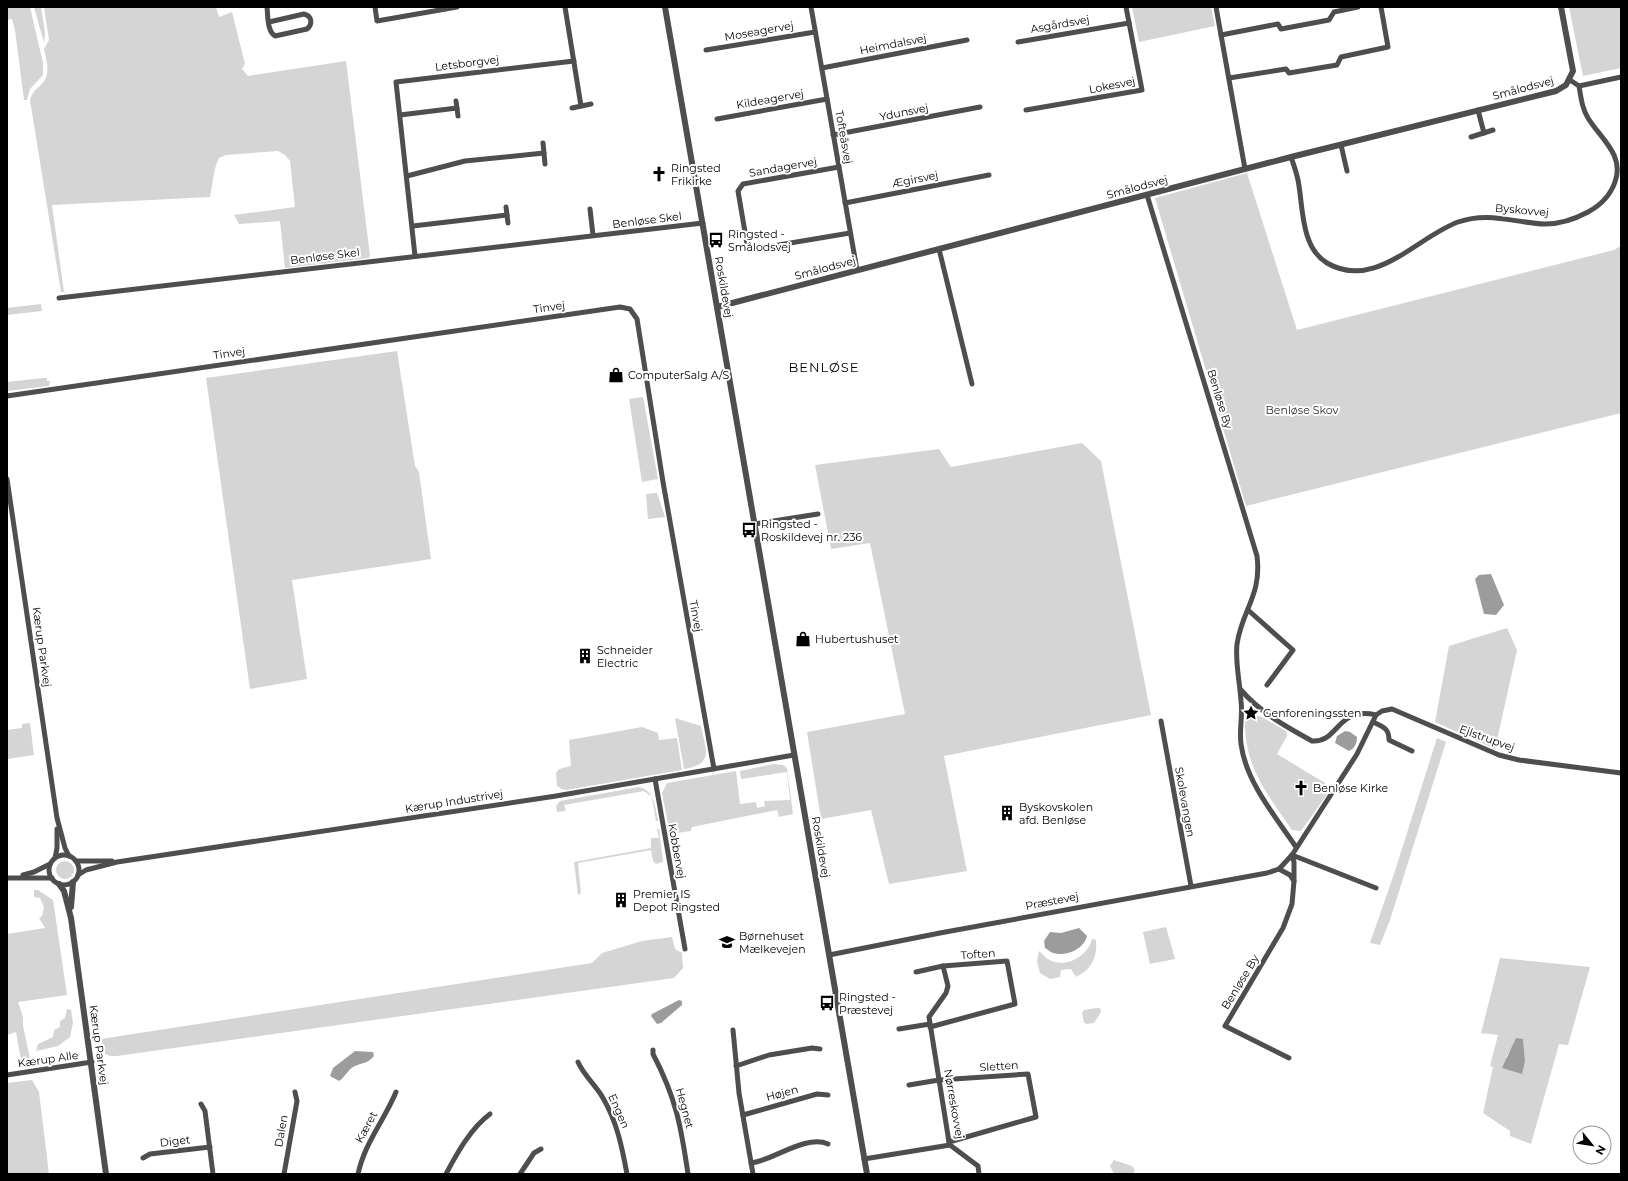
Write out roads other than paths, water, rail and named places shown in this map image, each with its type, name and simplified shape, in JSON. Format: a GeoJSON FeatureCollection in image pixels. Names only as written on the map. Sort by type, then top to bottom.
{"type":"FeatureCollection","features":[{"type":"Feature","properties":{"kind":"street"},"geometry":{"type":"LineString","coordinates":[[267,7],[269,22],[272,34],[277,36],[307,29],[310,26],[311,20],[309,16],[304,14],[269,22]]}},
{"type":"Feature","properties":{"kind":"street"},"geometry":{"type":"LineString","coordinates":[[375,7],[377,20],[457,7]]}},
{"type":"Feature","properties":{"kind":"street"},"geometry":{"type":"LineString","coordinates":[[565,7],[581,106]]}},
{"type":"Feature","properties":{"kind":"street","name":"Roskildevej"},"geometry":{"type":"LineString","coordinates":[[665,7],[867,1174]]}},
{"type":"Feature","properties":{"kind":"street","name":"Tofteåsvej"},"geometry":{"type":"LineString","coordinates":[[811,7],[856,270]]}},
{"type":"Feature","properties":{"kind":"street","name":"Lokesvej"},"geometry":{"type":"LineString","coordinates":[[1026,110],[1142,90],[1126,7]]}},
{"type":"Feature","properties":{"kind":"street"},"geometry":{"type":"LineString","coordinates":[[1216,7],[1245,169]]}},
{"type":"Feature","properties":{"kind":"street"},"geometry":{"type":"LineString","coordinates":[[1221,35],[1278,24],[1281,29],[1329,20],[1334,12],[1358,7]]}},
{"type":"Feature","properties":{"kind":"street"},"geometry":{"type":"LineString","coordinates":[[1229,78],[1286,68],[1289,73],[1337,65],[1341,57],[1388,47],[1381,7]]}},
{"type":"Feature","properties":{"kind":"street"},"geometry":{"type":"LineString","coordinates":[[1561,7],[1573,71],[1570,80],[1579,86],[1621,76]]}},
{"type":"Feature","properties":{"kind":"street","name":"Asgårdsvej"},"geometry":{"type":"LineString","coordinates":[[1018,42],[1129,23]]}},
{"type":"Feature","properties":{"kind":"street","name":"Moseagervej"},"geometry":{"type":"LineString","coordinates":[[706,50],[815,32]]}},
{"type":"Feature","properties":{"kind":"street","name":"Heimdalsvej"},"geometry":{"type":"LineString","coordinates":[[822,68],[967,40]]}},
{"type":"Feature","properties":{"kind":"street","name":"Letsborgvej"},"geometry":{"type":"LineString","coordinates":[[416,256],[396,82],[574,61]]}},
{"type":"Feature","properties":{"kind":"street","name":"Smålodsvej"},"geometry":{"type":"LineString","coordinates":[[717,307],[1291,157],[1556,91],[1566,85],[1570,80]]}},
{"type":"Feature","properties":{"kind":"street","name":"Byskovvej"},"geometry":{"type":"LineString","coordinates":[[1291,157],[1299,184],[1303,220],[1311,246],[1318,256],[1338,268],[1354,270],[1384,265],[1401,257],[1440,231],[1459,222],[1473,219],[1502,217],[1546,224],[1563,222],[1580,216],[1595,208],[1608,196],[1616,180],[1616,158],[1610,147],[1589,119],[1582,106],[1579,86]]}},
{"type":"Feature","properties":{"kind":"street","name":"Kildeagervej"},"geometry":{"type":"LineString","coordinates":[[716,119],[827,99]]}},
{"type":"Feature","properties":{"kind":"street"},"geometry":{"type":"LineString","coordinates":[[456,100],[458,116]]}},
{"type":"Feature","properties":{"kind":"street"},"geometry":{"type":"LineString","coordinates":[[572,108],[591,104]]}},
{"type":"Feature","properties":{"kind":"street","name":"Ydunsvej"},"geometry":{"type":"LineString","coordinates":[[833,136],[980,107]]}},
{"type":"Feature","properties":{"kind":"street"},"geometry":{"type":"LineString","coordinates":[[400,115],[457,108]]}},
{"type":"Feature","properties":{"kind":"street"},"geometry":{"type":"LineString","coordinates":[[1478,110],[1484,133]]}},
{"type":"Feature","properties":{"kind":"street"},"geometry":{"type":"LineString","coordinates":[[1471,137],[1493,130]]}},
{"type":"Feature","properties":{"kind":"street"},"geometry":{"type":"LineString","coordinates":[[543,143],[545,164]]}},
{"type":"Feature","properties":{"kind":"street"},"geometry":{"type":"LineString","coordinates":[[1340,145],[1347,171]]}},
{"type":"Feature","properties":{"kind":"street"},"geometry":{"type":"LineString","coordinates":[[407,176],[465,161],[544,153]]}},
{"type":"Feature","properties":{"kind":"street","name":"Sandagervej"},"geometry":{"type":"LineString","coordinates":[[839,167],[743,184],[738,191],[742,218],[747,244],[754,250],[850,233]]}},
{"type":"Feature","properties":{"kind":"street","name":"Ægirsvej"},"geometry":{"type":"LineString","coordinates":[[845,204],[989,175]]}},
{"type":"Feature","properties":{"kind":"street","name":"Benløse By"},"geometry":{"type":"LineString","coordinates":[[1147,195],[1257,556],[1258,582],[1237,644],[1242,707],[1239,732],[1241,746],[1248,770],[1255,786],[1296,847]]}},
{"type":"Feature","properties":{"kind":"street"},"geometry":{"type":"LineString","coordinates":[[506,207],[508,223]]}},
{"type":"Feature","properties":{"kind":"street"},"geometry":{"type":"LineString","coordinates":[[590,209],[593,235]]}},
{"type":"Feature","properties":{"kind":"street"},"geometry":{"type":"LineString","coordinates":[[413,226],[507,215]]}},
{"type":"Feature","properties":{"kind":"street","name":"Benløse Skel"},"geometry":{"type":"LineString","coordinates":[[59,298],[703,223]]}},
{"type":"Feature","properties":{"kind":"street"},"geometry":{"type":"LineString","coordinates":[[939,249],[972,384]]}},
{"type":"Feature","properties":{"kind":"street","name":"Tinvej"},"geometry":{"type":"LineString","coordinates":[[7,396],[620,306],[627,307],[634,312],[637,319],[663,482],[714,769]]}},
{"type":"Feature","properties":{"kind":"street","name":"Kærup Parkvej"},"geometry":{"type":"LineString","coordinates":[[7,478],[57,818],[65,848],[69,856]]}},
{"type":"Feature","properties":{"kind":"street"},"geometry":{"type":"LineString","coordinates":[[754,524],[818,514]]}},
{"type":"Feature","properties":{"kind":"street"},"geometry":{"type":"LineString","coordinates":[[1248,610],[1293,650],[1266,685]]}},
{"type":"Feature","properties":{"kind":"street"},"geometry":{"type":"LineString","coordinates":[[1240,690],[1252,703],[1268,716],[1312,741],[1319,742],[1326,738],[1354,714],[1364,712],[1376,715],[1347,770],[1292,855],[1279,869],[1290,875],[1294,881]]}},
{"type":"Feature","properties":{"kind":"street"},"geometry":{"type":"LineString","coordinates":[[1242,707],[1252,703]]}},
{"type":"Feature","properties":{"kind":"street","name":"Ejlstrupvej"},"geometry":{"type":"LineString","coordinates":[[1376,715],[1382,710],[1392,709],[1481,749],[1519,760],[1621,773]]}},
{"type":"Feature","properties":{"kind":"street","name":"Skolevangen"},"geometry":{"type":"LineString","coordinates":[[1161,721],[1191,886]]}},
{"type":"Feature","properties":{"kind":"street"},"geometry":{"type":"LineString","coordinates":[[1373,722],[1387,728],[1389,740],[1412,751]]}},
{"type":"Feature","properties":{"kind":"street","name":"Kærup Industrivej"},"geometry":{"type":"LineString","coordinates":[[78,875],[86,870],[117,862],[553,797],[794,755]]}},
{"type":"Feature","properties":{"kind":"street","name":"Kobbervej"},"geometry":{"type":"LineString","coordinates":[[655,779],[685,949]]}},
{"type":"Feature","properties":{"kind":"street","name":"Kærup Parkvej"},"geometry":{"type":"LineString","coordinates":[[55,858],[57,848],[57,818]]}},
{"type":"Feature","properties":{"kind":"street"},"geometry":{"type":"LineString","coordinates":[[7,878],[34,872],[50,864],[55,858],[62,855],[69,856],[76,861],[79,868],[78,875],[73,882],[66,885],[59,884],[52,878],[49,871],[50,864]]}},
{"type":"Feature","properties":{"kind":"street"},"geometry":{"type":"LineString","coordinates":[[1292,855],[1376,888]]}},
{"type":"Feature","properties":{"kind":"street","name":"Benløse By"},"geometry":{"type":"LineString","coordinates":[[1289,1058],[1226,1026],[1283,928],[1292,904],[1294,862],[1292,855]]}},
{"type":"Feature","properties":{"kind":"street","name":"Kærup Industrivej"},"geometry":{"type":"LineString","coordinates":[[76,861],[117,862]]}},
{"type":"Feature","properties":{"kind":"street","name":"Præstevej"},"geometry":{"type":"LineString","coordinates":[[829,955],[1191,886],[1267,873],[1279,869]]}},
{"type":"Feature","properties":{"kind":"street"},"geometry":{"type":"LineString","coordinates":[[15,877],[52,878]]}},
{"type":"Feature","properties":{"kind":"street","name":"Kærup Parkvej"},"geometry":{"type":"LineString","coordinates":[[71,918],[73,882]]}},
{"type":"Feature","properties":{"kind":"street","name":"Kærup Parkvej"},"geometry":{"type":"LineString","coordinates":[[59,884],[64,891],[71,918],[92,1062],[106,1174]]}},
{"type":"Feature","properties":{"kind":"street","name":"Toften"},"geometry":{"type":"LineString","coordinates":[[916,972],[943,966],[1007,961],[1015,1004],[930,1026]]}},
{"type":"Feature","properties":{"kind":"street","name":"Nørreskovvej"},"geometry":{"type":"LineString","coordinates":[[943,966],[948,986],[946,993],[929,1017],[949,1143],[978,1166],[979,1174]]}},
{"type":"Feature","properties":{"kind":"street"},"geometry":{"type":"LineString","coordinates":[[899,1029],[930,1026]]}},
{"type":"Feature","properties":{"kind":"street"},"geometry":{"type":"LineString","coordinates":[[733,1030],[736,1066],[752,1174]]}},
{"type":"Feature","properties":{"kind":"street"},"geometry":{"type":"LineString","coordinates":[[736,1066],[769,1055],[812,1048],[820,1049]]}},
{"type":"Feature","properties":{"kind":"street","name":"Hegnet"},"geometry":{"type":"LineString","coordinates":[[654,1050],[653,1054],[667,1081],[676,1106],[688,1174]]}},
{"type":"Feature","properties":{"kind":"street","name":"Kærup Alle"},"geometry":{"type":"LineString","coordinates":[[7,1075],[92,1062]]}},
{"type":"Feature","properties":{"kind":"street","name":"Engen"},"geometry":{"type":"LineString","coordinates":[[578,1062],[581,1070],[600,1093],[614,1121],[622,1145],[627,1174]]}},
{"type":"Feature","properties":{"kind":"street","name":"Sletten"},"geometry":{"type":"LineString","coordinates":[[864,1159],[949,1143],[1036,1117],[1028,1074],[939,1080],[909,1085]]}},
{"type":"Feature","properties":{"kind":"street","name":"Dalen"},"geometry":{"type":"LineString","coordinates":[[284,1174],[297,1101],[295,1092]]}},
{"type":"Feature","properties":{"kind":"street","name":"Kæret"},"geometry":{"type":"LineString","coordinates":[[358,1174],[371,1137],[391,1104],[396,1092]]}},
{"type":"Feature","properties":{"kind":"street","name":"Højen"},"geometry":{"type":"LineString","coordinates":[[743,1115],[817,1094],[828,1095]]}},
{"type":"Feature","properties":{"kind":"street"},"geometry":{"type":"LineString","coordinates":[[201,1104],[205,1111],[213,1174]]}},
{"type":"Feature","properties":{"kind":"street"},"geometry":{"type":"LineString","coordinates":[[446,1174],[472,1133],[482,1120],[490,1114]]}},
{"type":"Feature","properties":{"kind":"street"},"geometry":{"type":"LineString","coordinates":[[751,1163],[796,1147],[821,1142],[828,1144]]}},
{"type":"Feature","properties":{"kind":"street","name":"Diget"},"geometry":{"type":"LineString","coordinates":[[143,1158],[150,1154],[210,1147]]}},
{"type":"Feature","properties":{"kind":"street"},"geometry":{"type":"LineString","coordinates":[[520,1174],[534,1153],[541,1149]]}},
{"type":"Feature","properties":{"kind":"place","name":"Ringsted Frikirke"},"geometry":{"type":"Point","coordinates":[659,174]}},
{"type":"Feature","properties":{"kind":"place","name":"Ringsted - Smålodsvej"},"geometry":{"type":"Point","coordinates":[716,240]}},
{"type":"Feature","properties":{"kind":"place","name":"ComputerSalg A/S"},"geometry":{"type":"Point","coordinates":[616,375]}},
{"type":"Feature","properties":{"kind":"place","name":"Ringsted - Roskildevej nr. 236"},"geometry":{"type":"Point","coordinates":[749,530]}},
{"type":"Feature","properties":{"kind":"place","name":"Hubertushuset"},"geometry":{"type":"Point","coordinates":[803,639]}},
{"type":"Feature","properties":{"kind":"place","name":"Schneider Electric"},"geometry":{"type":"Point","coordinates":[585,656]}},
{"type":"Feature","properties":{"kind":"place","name":"Genforeningssten"},"geometry":{"type":"Point","coordinates":[1251,713]}},
{"type":"Feature","properties":{"kind":"place","name":"Benløse Kirke"},"geometry":{"type":"Point","coordinates":[1301,788]}},
{"type":"Feature","properties":{"kind":"place","name":"Byskovskolen afd. Benløse"},"geometry":{"type":"Point","coordinates":[1007,813]}},
{"type":"Feature","properties":{"kind":"place","name":"Premier IS Depot Ringsted"},"geometry":{"type":"Point","coordinates":[621,900]}},
{"type":"Feature","properties":{"kind":"place","name":"Børnehuset Mælkevejen"},"geometry":{"type":"Point","coordinates":[727,942]}},
{"type":"Feature","properties":{"kind":"place","name":"Ringsted - Præstevej"},"geometry":{"type":"Point","coordinates":[827,1003]}},
{"type":"Feature","properties":{"kind":"district","name":"BENLØSE"},"geometry":{"type":"Point","coordinates":[824,367]}},
{"type":"Feature","properties":{"kind":"park label","name":"Benløse Skov"},"geometry":{"type":"Point","coordinates":[1302,410]}}]}
